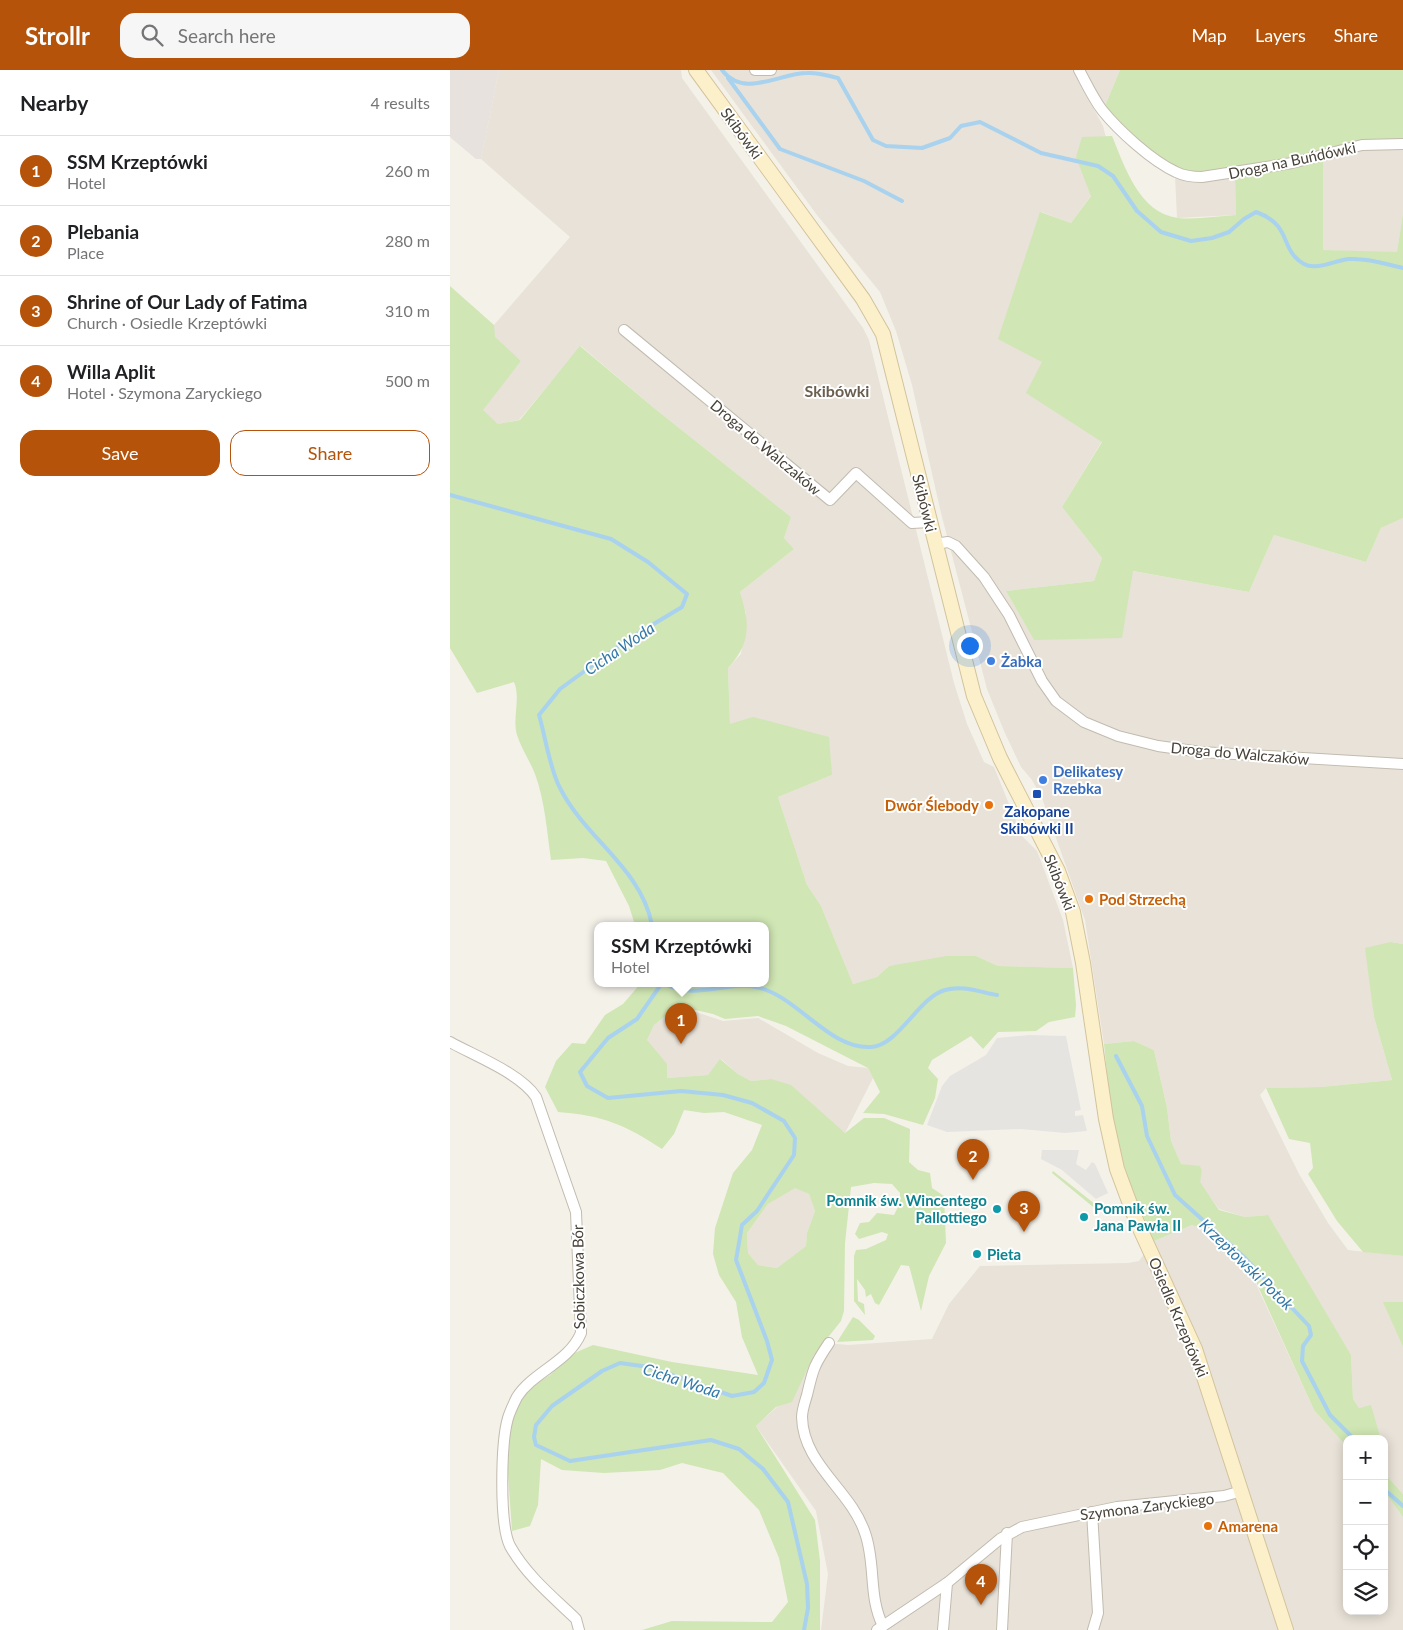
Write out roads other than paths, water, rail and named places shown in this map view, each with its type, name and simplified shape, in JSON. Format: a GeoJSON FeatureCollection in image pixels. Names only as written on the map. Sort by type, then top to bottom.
{"type":"FeatureCollection","features":[{"type":"Feature","properties":{"kind":"main road","name":"Skibówki"},"geometry":{"type":"LineString","coordinates":[[696,70],[857,291],[878,324],[890,359],[965,667],[978,707],[1000,758],[1058,871],[1073,912],[1085,972]]}},
{"type":"Feature","properties":{"kind":"main road","name":"Osiedle Krzeptówki"},"geometry":{"type":"LineString","coordinates":[[1085,972],[1106,1119],[1118,1168],[1136,1220],[1193,1344],[1286,1630]]}},
{"type":"Feature","properties":{"kind":"street"},"geometry":{"type":"LineString","coordinates":[[755,70],[772,70]]}},
{"type":"Feature","properties":{"kind":"street","name":"Droga na Buńdówki"},"geometry":{"type":"LineString","coordinates":[[1079,70],[1101,109],[1110,119],[1154,158],[1177,173],[1189,176],[1202,177],[1292,163],[1362,145],[1403,144]]}},
{"type":"Feature","properties":{"kind":"street","name":"Droga do Walczaków"},"geometry":{"type":"LineString","coordinates":[[624,330],[830,500],[856,473],[912,523],[930,522]]}},
{"type":"Feature","properties":{"kind":"street","name":"Droga do Walczaków"},"geometry":{"type":"LineString","coordinates":[[935,544],[951,542],[962,550],[975,565],[998,596],[1042,681],[1056,701],[1084,722],[1118,736],[1158,746],[1201,752],[1403,764]]}},
{"type":"Feature","properties":{"kind":"street","name":"Sobiczkowa Bór"},"geometry":{"type":"LineString","coordinates":[[450,1042],[508,1074],[531,1090],[536,1096],[576,1212],[581,1333],[578,1340],[553,1366],[518,1396],[508,1416],[504,1440],[503,1488],[506,1534],[510,1545],[526,1570],[576,1620],[579,1630]]}},
{"type":"Feature","properties":{"kind":"street"},"geometry":{"type":"LineString","coordinates":[[829,1343],[814,1364],[803,1410],[803,1424],[808,1445],[816,1460],[863,1526],[868,1542],[873,1602],[880,1628]]}},
{"type":"Feature","properties":{"kind":"street","name":"Szymona Zaryckiego"},"geometry":{"type":"LineString","coordinates":[[880,1628],[947,1583],[1008,1533],[1022,1527],[1092,1512],[1224,1496],[1242,1491]]}},
{"type":"Feature","properties":{"kind":"street"},"geometry":{"type":"LineString","coordinates":[[1092,1512],[1098,1613],[1094,1630]]}},
{"type":"Feature","properties":{"kind":"street"},"geometry":{"type":"LineString","coordinates":[[1002,1630],[1008,1533]]}},
{"type":"Feature","properties":{"kind":"street"},"geometry":{"type":"LineString","coordinates":[[943,1630],[947,1583]]}},
{"type":"Feature","properties":{"kind":"street"},"geometry":{"type":"LineString","coordinates":[[570,1630],[579,1630]]}},
{"type":"Feature","properties":{"kind":"waterway"},"geometry":{"type":"LineString","coordinates":[[722,70],[731,78],[741,83],[751,84],[807,73],[838,78],[873,140],[886,146],[922,148],[950,138],[961,126],[980,122],[1041,153],[1098,166],[1113,176],[1137,211],[1161,232],[1191,241],[1212,238],[1229,232],[1244,219],[1256,212],[1268,217],[1276,224],[1281,230],[1291,252],[1296,258],[1309,266],[1320,266],[1349,259],[1363,259],[1403,268]]}},
{"type":"Feature","properties":{"kind":"waterway"},"geometry":{"type":"LineString","coordinates":[[728,78],[780,149],[864,181],[902,201]]}},
{"type":"Feature","properties":{"kind":"waterway","name":"Cicha Woda"},"geometry":{"type":"LineString","coordinates":[[450,495],[611,539],[648,562],[687,594],[682,607],[627,640],[560,689],[539,715],[556,781],[583,822],[625,870],[646,905],[651,922]]}},
{"type":"Feature","properties":{"kind":"waterway","name":"Cicha Woda"},"geometry":{"type":"LineString","coordinates":[[659,987],[637,1019],[608,1038],[580,1072],[587,1086],[608,1098],[681,1091],[723,1095],[752,1103],[784,1121],[795,1138],[794,1155],[757,1211],[742,1225],[736,1260],[767,1341],[772,1360],[764,1383],[754,1392],[732,1396],[649,1367],[620,1363],[602,1371],[552,1406],[536,1425],[534,1437],[536,1445],[570,1461],[711,1440],[739,1449],[763,1469],[788,1502],[807,1584],[808,1608],[804,1630]]}},
{"type":"Feature","properties":{"kind":"waterway","name":"Krzeptowski Potok"},"geometry":{"type":"LineString","coordinates":[[673,987],[698,991],[726,987]]}},
{"type":"Feature","properties":{"kind":"waterway","name":"Krzeptowski Potok"},"geometry":{"type":"LineString","coordinates":[[756,987],[771,992],[785,1000],[841,1040],[856,1046],[871,1047],[881,1045],[890,1039],[935,994],[958,988],[997,995]]}},
{"type":"Feature","properties":{"kind":"waterway","name":"Krzeptowski Potok"},"geometry":{"type":"LineString","coordinates":[[1116,1056],[1142,1106],[1147,1136],[1175,1195],[1245,1258],[1309,1326],[1311,1335],[1303,1346],[1302,1361],[1330,1415],[1350,1435]]}},
{"type":"Feature","properties":{"kind":"waterway","name":"Krzeptowski Potok"},"geometry":{"type":"LineString","coordinates":[[1388,1493],[1403,1506]]}},
{"type":"Feature","properties":{"kind":"place","name":"Żabka"},"geometry":{"type":"Point","coordinates":[991,661]}},
{"type":"Feature","properties":{"kind":"place","name":"Delikatesy Rzebka"},"geometry":{"type":"Point","coordinates":[1043,780]}},
{"type":"Feature","properties":{"kind":"place","name":"Zakopane Skibówki II"},"geometry":{"type":"Point","coordinates":[1037,794]}},
{"type":"Feature","properties":{"kind":"place","name":"Dwór Ślebody"},"geometry":{"type":"Point","coordinates":[989,805]}},
{"type":"Feature","properties":{"kind":"place","name":"Pod Strzechą"},"geometry":{"type":"Point","coordinates":[1089,899]}},
{"type":"Feature","properties":{"kind":"place","name":"SSM Krzeptówki"},"geometry":{"type":"Point","coordinates":[681,1044]}},
{"type":"Feature","properties":{"kind":"place","name":"Plebania"},"geometry":{"type":"Point","coordinates":[973,1180]}},
{"type":"Feature","properties":{"kind":"place","name":"Pomnik św. Wincentego Pallottiego"},"geometry":{"type":"Point","coordinates":[997,1209]}},
{"type":"Feature","properties":{"kind":"place","name":"Pomnik św. Jana Pawła II"},"geometry":{"type":"Point","coordinates":[1084,1217]}},
{"type":"Feature","properties":{"kind":"place","name":"Shrine of Our Lady of Fatima"},"geometry":{"type":"Point","coordinates":[1024,1232]}},
{"type":"Feature","properties":{"kind":"place","name":"Pieta"},"geometry":{"type":"Point","coordinates":[977,1254]}},
{"type":"Feature","properties":{"kind":"place","name":"Amarena"},"geometry":{"type":"Point","coordinates":[1208,1526]}},
{"type":"Feature","properties":{"kind":"place","name":"Willa Aplit"},"geometry":{"type":"Point","coordinates":[981,1605]}},
{"type":"Feature","properties":{"kind":"district","name":"Skibówki"},"geometry":{"type":"Point","coordinates":[837,390]}}]}
